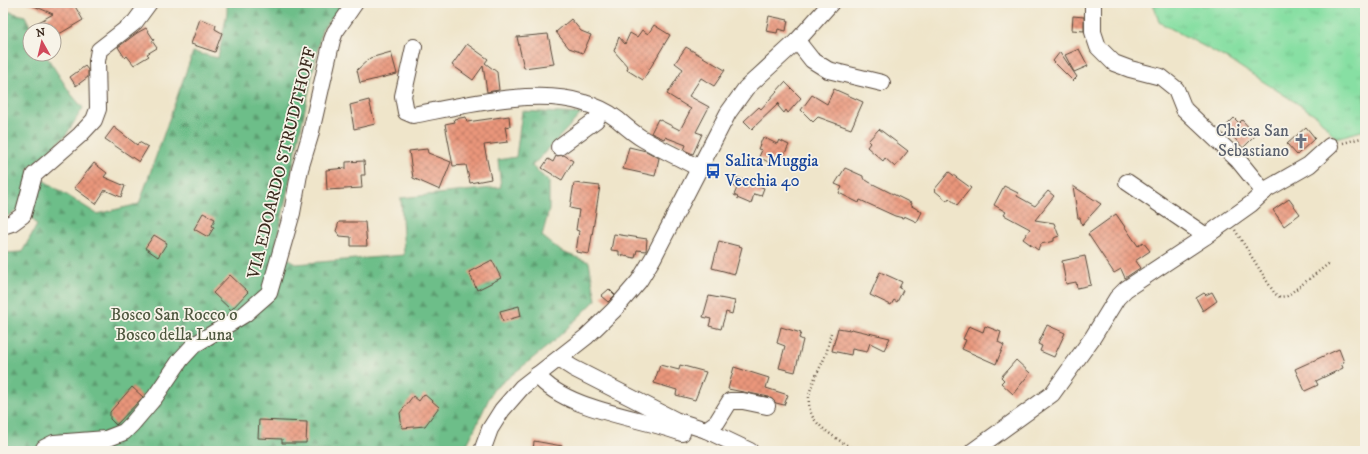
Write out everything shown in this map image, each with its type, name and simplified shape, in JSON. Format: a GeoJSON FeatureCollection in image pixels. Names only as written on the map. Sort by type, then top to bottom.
{"type":"FeatureCollection","features":[{"type":"Feature","properties":{"kind":"street"},"geometry":{"type":"LineString","coordinates":[[3,226],[12,223],[23,215],[34,175],[80,135],[94,120],[98,108],[99,90],[97,61],[99,50],[135,22],[149,3]]}},
{"type":"Feature","properties":{"kind":"street","name":"VIA EDOARDO STRUDTHOFF"},"geometry":{"type":"LineString","coordinates":[[44,448],[54,443],[106,439],[124,432],[155,397],[181,359],[194,345],[245,314],[269,293],[292,213],[300,169],[310,136],[332,40],[335,32],[355,3]]}},
{"type":"Feature","properties":{"kind":"street"},"geometry":{"type":"LineString","coordinates":[[482,451],[490,429],[502,410],[522,387],[560,359],[586,337],[614,310],[639,281],[700,169],[728,113],[746,88],[797,41],[831,3]]}},
{"type":"Feature","properties":{"kind":"street"},"geometry":{"type":"LineString","coordinates":[[1093,3],[1093,32],[1098,47],[1114,63],[1161,77],[1176,89],[1184,109],[1238,160],[1264,192]]}},
{"type":"Feature","properties":{"kind":"street"},"geometry":{"type":"LineString","coordinates":[[797,41],[812,60],[828,70],[882,83]]}},
{"type":"Feature","properties":{"kind":"street"},"geometry":{"type":"LineString","coordinates":[[414,47],[404,96],[406,112],[413,115],[503,100],[538,97],[567,99],[584,103],[601,110],[615,118],[642,139],[700,169]]}},
{"type":"Feature","properties":{"kind":"street"},"geometry":{"type":"LineString","coordinates":[[559,147],[596,120],[601,110]]}},
{"type":"Feature","properties":{"kind":"street"},"geometry":{"type":"LineString","coordinates":[[973,451],[1052,394],[1093,337],[1117,298],[1126,289],[1206,236],[1251,204],[1280,180],[1309,165],[1330,146]]}},
{"type":"Feature","properties":{"kind":"street"},"geometry":{"type":"LineString","coordinates":[[1126,182],[1206,236]]}},
{"type":"Feature","properties":{"kind":"street"},"geometry":{"type":"LineString","coordinates":[[560,359],[573,368],[701,434]]}},
{"type":"Feature","properties":{"kind":"street"},"geometry":{"type":"LineString","coordinates":[[537,375],[544,383],[559,394],[619,417],[701,434],[750,451]]}},
{"type":"Feature","properties":{"kind":"street"},"geometry":{"type":"LineString","coordinates":[[701,434],[717,422],[730,401],[743,401],[767,406]]}},
{"type":"Feature","properties":{"kind":"path"},"geometry":{"type":"LineString","coordinates":[[1330,146],[1365,137]]}},
{"type":"Feature","properties":{"kind":"path"},"geometry":{"type":"LineString","coordinates":[[1228,220],[1275,294],[1280,297],[1287,296],[1331,262]]}},
{"type":"Feature","properties":{"kind":"path"},"geometry":{"type":"LineString","coordinates":[[831,333],[825,355],[812,381],[809,399],[811,414],[819,424],[856,451]]}},
{"type":"Feature","properties":{"kind":"green space","name":"Bosco San Rocco o Bosco della Luna"},"geometry":{"type":"Polygon","coordinates":[[[227,3],[345,3],[322,29],[275,249],[296,264],[404,255],[401,198],[501,187],[498,160],[516,157],[522,111],[581,114],[532,166],[549,182],[549,210],[542,236],[562,252],[589,262],[596,300],[553,342],[493,390],[464,451],[3,451],[3,253],[22,252],[37,225],[32,218],[16,211],[3,219],[3,10],[25,16],[28,22],[22,22],[22,62],[50,62],[71,94],[83,108],[66,135],[27,170],[97,214],[139,204],[193,52],[218,58],[227,13],[227,3]]]}},
{"type":"Feature","properties":{"kind":"green space"},"geometry":{"type":"Polygon","coordinates":[[[1153,3],[1365,3],[1365,130],[1336,138],[1317,116],[1231,61],[1159,22],[1153,3]]]}},
{"type":"Feature","properties":{"kind":"building"},"geometry":{"type":"Polygon","coordinates":[[[27,3],[73,3],[83,20],[62,32],[62,22],[39,22],[53,14],[27,3]]]}},
{"type":"Feature","properties":{"kind":"building"},"geometry":{"type":"Polygon","coordinates":[[[769,16],[788,20],[786,31],[778,29],[777,33],[766,31],[769,16]]]}},
{"type":"Feature","properties":{"kind":"building"},"geometry":{"type":"Polygon","coordinates":[[[1073,16],[1084,17],[1084,31],[1072,30],[1073,16]]]}},
{"type":"Feature","properties":{"kind":"building"},"geometry":{"type":"Polygon","coordinates":[[[200,19],[216,25],[215,29],[222,33],[215,52],[191,44],[200,19]]]}},
{"type":"Feature","properties":{"kind":"building"},"geometry":{"type":"Polygon","coordinates":[[[571,19],[581,31],[591,35],[583,53],[569,48],[556,32],[571,19]]]}},
{"type":"Feature","properties":{"kind":"building"},"geometry":{"type":"Polygon","coordinates":[[[654,25],[670,35],[643,80],[627,70],[628,67],[614,51],[619,37],[625,44],[630,33],[637,37],[642,30],[648,34],[654,25]]]}},
{"type":"Feature","properties":{"kind":"building"},"geometry":{"type":"Polygon","coordinates":[[[146,28],[154,40],[152,41],[157,48],[147,54],[149,56],[134,65],[127,56],[125,58],[118,47],[146,28]]]}},
{"type":"Feature","properties":{"kind":"building"},"geometry":{"type":"Polygon","coordinates":[[[548,34],[554,64],[524,68],[517,37],[548,34]]]}},
{"type":"Feature","properties":{"kind":"building"},"geometry":{"type":"Polygon","coordinates":[[[467,44],[488,59],[485,63],[497,72],[499,90],[487,92],[483,66],[473,80],[452,65],[467,44]]]}},
{"type":"Feature","properties":{"kind":"building"},"geometry":{"type":"Polygon","coordinates":[[[686,47],[725,70],[714,86],[701,78],[689,96],[709,107],[696,132],[702,134],[693,154],[684,150],[686,145],[665,137],[664,139],[651,133],[658,119],[680,130],[691,109],[667,94],[683,69],[675,63],[686,47]]]}},
{"type":"Feature","properties":{"kind":"building"},"geometry":{"type":"Polygon","coordinates":[[[1079,49],[1088,66],[1074,72],[1065,55],[1079,49]]]}},
{"type":"Feature","properties":{"kind":"building"},"geometry":{"type":"Polygon","coordinates":[[[391,52],[397,74],[360,83],[357,70],[370,58],[391,52]]]}},
{"type":"Feature","properties":{"kind":"building"},"geometry":{"type":"Polygon","coordinates":[[[1060,52],[1077,77],[1073,81],[1053,61],[1060,52]]]}},
{"type":"Feature","properties":{"kind":"building"},"geometry":{"type":"Polygon","coordinates":[[[85,66],[88,70],[88,77],[76,86],[70,77],[85,66]]]}},
{"type":"Feature","properties":{"kind":"building"},"geometry":{"type":"Polygon","coordinates":[[[785,82],[801,98],[788,113],[786,110],[784,113],[778,106],[779,103],[752,129],[744,121],[759,107],[761,109],[785,82]]]}},
{"type":"Feature","properties":{"kind":"building"},"geometry":{"type":"Polygon","coordinates":[[[834,89],[863,102],[851,129],[818,117],[813,122],[801,110],[812,95],[827,104],[834,89]]]}},
{"type":"Feature","properties":{"kind":"building"},"geometry":{"type":"Polygon","coordinates":[[[369,100],[375,124],[354,129],[350,105],[369,100]]]}},
{"type":"Feature","properties":{"kind":"building"},"geometry":{"type":"Polygon","coordinates":[[[509,116],[510,126],[505,127],[508,142],[484,145],[491,179],[470,183],[466,165],[453,166],[445,124],[455,122],[454,119],[466,117],[467,122],[509,116]]]}},
{"type":"Feature","properties":{"kind":"building"},"geometry":{"type":"Polygon","coordinates":[[[1234,118],[1239,123],[1242,120],[1256,135],[1243,148],[1225,127],[1234,118]]]}},
{"type":"Feature","properties":{"kind":"building"},"geometry":{"type":"Polygon","coordinates":[[[114,127],[137,145],[139,142],[148,147],[139,162],[105,139],[114,127]]]}},
{"type":"Feature","properties":{"kind":"building","name":"Chiesa San Sebastiano"},"geometry":{"type":"Polygon","coordinates":[[[1306,127],[1315,138],[1297,155],[1287,144],[1306,127]]]}},
{"type":"Feature","properties":{"kind":"building"},"geometry":{"type":"Polygon","coordinates":[[[879,129],[908,151],[895,167],[885,158],[883,161],[867,147],[870,143],[868,141],[879,129]]]}},
{"type":"Feature","properties":{"kind":"building"},"geometry":{"type":"Polygon","coordinates":[[[763,137],[777,144],[779,140],[789,145],[780,163],[772,159],[770,163],[759,157],[762,150],[758,149],[763,137]]]}},
{"type":"Feature","properties":{"kind":"building"},"geometry":{"type":"Polygon","coordinates":[[[629,147],[646,151],[659,158],[655,176],[623,169],[629,147]]]}},
{"type":"Feature","properties":{"kind":"building"},"geometry":{"type":"Polygon","coordinates":[[[427,149],[428,153],[451,162],[440,190],[413,178],[409,151],[427,149]]]}},
{"type":"Feature","properties":{"kind":"building"},"geometry":{"type":"Polygon","coordinates":[[[564,155],[573,161],[562,180],[542,168],[548,159],[553,162],[556,156],[564,155]]]}},
{"type":"Feature","properties":{"kind":"building"},"geometry":{"type":"Polygon","coordinates":[[[364,161],[365,175],[361,175],[362,188],[327,190],[326,170],[346,168],[346,162],[364,161]]]}},
{"type":"Feature","properties":{"kind":"building"},"geometry":{"type":"Polygon","coordinates":[[[94,163],[107,173],[104,177],[125,186],[121,197],[105,190],[96,204],[74,188],[94,163]]]}},
{"type":"Feature","properties":{"kind":"building"},"geometry":{"type":"Polygon","coordinates":[[[845,168],[863,176],[863,178],[869,182],[911,203],[910,205],[922,212],[917,222],[904,216],[903,218],[895,216],[860,200],[859,203],[839,193],[842,187],[835,184],[845,168]]]}},
{"type":"Feature","properties":{"kind":"building"},"geometry":{"type":"Polygon","coordinates":[[[949,172],[971,188],[957,205],[949,198],[947,201],[934,190],[949,172]]]}},
{"type":"Feature","properties":{"kind":"building"},"geometry":{"type":"Polygon","coordinates":[[[736,177],[764,188],[761,196],[754,194],[751,204],[737,198],[738,197],[734,195],[737,188],[733,186],[736,177]]]}},
{"type":"Feature","properties":{"kind":"building"},"geometry":{"type":"Polygon","coordinates":[[[574,183],[600,186],[589,254],[576,252],[579,231],[576,230],[579,210],[570,208],[574,183]]]}},
{"type":"Feature","properties":{"kind":"building"},"geometry":{"type":"Polygon","coordinates":[[[1004,186],[1018,193],[1017,196],[1035,206],[1048,191],[1054,196],[1035,220],[1054,223],[1059,236],[1054,238],[1054,241],[1041,244],[1038,250],[1023,239],[1030,229],[1004,215],[1006,212],[994,205],[1004,186]]]}},
{"type":"Feature","properties":{"kind":"building"},"geometry":{"type":"Polygon","coordinates":[[[1073,186],[1101,204],[1082,225],[1080,218],[1078,218],[1073,186]]]}},
{"type":"Feature","properties":{"kind":"building"},"geometry":{"type":"Polygon","coordinates":[[[1289,199],[1300,214],[1284,226],[1273,210],[1289,199]]]}},
{"type":"Feature","properties":{"kind":"building"},"geometry":{"type":"Polygon","coordinates":[[[203,213],[215,219],[212,226],[214,227],[208,237],[194,229],[203,213]]]}},
{"type":"Feature","properties":{"kind":"building"},"geometry":{"type":"Polygon","coordinates":[[[1116,214],[1138,246],[1143,242],[1150,251],[1135,261],[1140,268],[1125,278],[1121,269],[1114,273],[1088,234],[1116,214]]]}},
{"type":"Feature","properties":{"kind":"building"},"geometry":{"type":"Polygon","coordinates":[[[339,222],[365,222],[367,246],[351,246],[351,237],[340,236],[336,231],[339,222]]]}},
{"type":"Feature","properties":{"kind":"building"},"geometry":{"type":"Polygon","coordinates":[[[614,234],[647,239],[646,251],[637,250],[635,258],[619,255],[619,251],[611,250],[614,234]]]}},
{"type":"Feature","properties":{"kind":"building"},"geometry":{"type":"Polygon","coordinates":[[[154,235],[167,243],[158,257],[145,248],[154,235]]]}},
{"type":"Feature","properties":{"kind":"building"},"geometry":{"type":"Polygon","coordinates":[[[719,241],[742,247],[735,274],[712,268],[719,241]]]}},
{"type":"Feature","properties":{"kind":"building"},"geometry":{"type":"Polygon","coordinates":[[[1085,256],[1091,285],[1077,288],[1076,282],[1066,284],[1062,261],[1085,256]]]}},
{"type":"Feature","properties":{"kind":"building"},"geometry":{"type":"Polygon","coordinates":[[[492,260],[501,278],[477,290],[469,272],[492,260]]]}},
{"type":"Feature","properties":{"kind":"building"},"geometry":{"type":"Polygon","coordinates":[[[880,272],[902,282],[899,288],[903,290],[897,302],[894,300],[891,305],[870,295],[880,272]]]}},
{"type":"Feature","properties":{"kind":"building"},"geometry":{"type":"Polygon","coordinates":[[[230,275],[248,292],[231,310],[213,293],[230,275]]]}},
{"type":"Feature","properties":{"kind":"building"},"geometry":{"type":"Polygon","coordinates":[[[609,289],[615,295],[608,302],[601,296],[609,289]]]}},
{"type":"Feature","properties":{"kind":"building"},"geometry":{"type":"Polygon","coordinates":[[[1212,292],[1217,301],[1203,311],[1196,298],[1204,293],[1206,295],[1212,292]]]}},
{"type":"Feature","properties":{"kind":"building"},"geometry":{"type":"Polygon","coordinates":[[[709,296],[735,301],[732,314],[726,312],[721,329],[709,326],[711,319],[703,317],[709,296]]]}},
{"type":"Feature","properties":{"kind":"building"},"geometry":{"type":"Polygon","coordinates":[[[519,306],[521,316],[503,321],[500,311],[519,306]]]}},
{"type":"Feature","properties":{"kind":"building"},"geometry":{"type":"Polygon","coordinates":[[[1047,325],[1065,333],[1054,357],[1040,351],[1042,346],[1038,344],[1047,325]]]}},
{"type":"Feature","properties":{"kind":"building"},"geometry":{"type":"Polygon","coordinates":[[[969,326],[983,332],[985,326],[1001,332],[998,342],[1004,345],[996,364],[962,349],[966,340],[963,339],[969,326]]]}},
{"type":"Feature","properties":{"kind":"building"},"geometry":{"type":"Polygon","coordinates":[[[781,327],[801,333],[799,338],[803,340],[795,372],[779,368],[785,346],[777,343],[781,327]]]}},
{"type":"Feature","properties":{"kind":"building"},"geometry":{"type":"Polygon","coordinates":[[[838,328],[851,329],[890,338],[884,350],[870,343],[867,352],[852,349],[851,355],[832,351],[838,328]]]}},
{"type":"Feature","properties":{"kind":"building"},"geometry":{"type":"Polygon","coordinates":[[[1339,349],[1344,362],[1341,363],[1343,368],[1316,381],[1318,385],[1305,391],[1295,369],[1339,349]]]}},
{"type":"Feature","properties":{"kind":"building"},"geometry":{"type":"Polygon","coordinates":[[[1016,360],[1030,373],[1013,394],[1001,383],[1004,380],[1001,377],[1016,360]]]}},
{"type":"Feature","properties":{"kind":"building"},"geometry":{"type":"Polygon","coordinates":[[[660,365],[679,370],[680,365],[706,372],[695,400],[676,395],[677,390],[654,383],[660,365]]]}},
{"type":"Feature","properties":{"kind":"building"},"geometry":{"type":"Polygon","coordinates":[[[734,367],[769,378],[766,388],[788,395],[784,405],[776,403],[769,397],[728,389],[734,367]]]}},
{"type":"Feature","properties":{"kind":"building"},"geometry":{"type":"Polygon","coordinates":[[[132,387],[143,397],[116,425],[110,419],[110,412],[132,387]]]}},
{"type":"Feature","properties":{"kind":"building"},"geometry":{"type":"Polygon","coordinates":[[[424,394],[439,407],[425,426],[402,428],[400,413],[413,396],[419,401],[424,394]]]}},
{"type":"Feature","properties":{"kind":"building"},"geometry":{"type":"Polygon","coordinates":[[[259,420],[307,422],[306,443],[282,443],[282,439],[258,438],[259,420]]]}},
{"type":"Feature","properties":{"kind":"building"},"geometry":{"type":"Polygon","coordinates":[[[534,441],[562,446],[562,451],[533,451],[534,441]]]}},
{"type":"Feature","properties":{"kind":"place","name":"Chiesa San Sebastiano"},"geometry":{"type":"Point","coordinates":[1301,141]}},
{"type":"Feature","properties":{"kind":"place","name":"Salita Muggia Vecchia 40"},"geometry":{"type":"Point","coordinates":[713,171]}}]}
